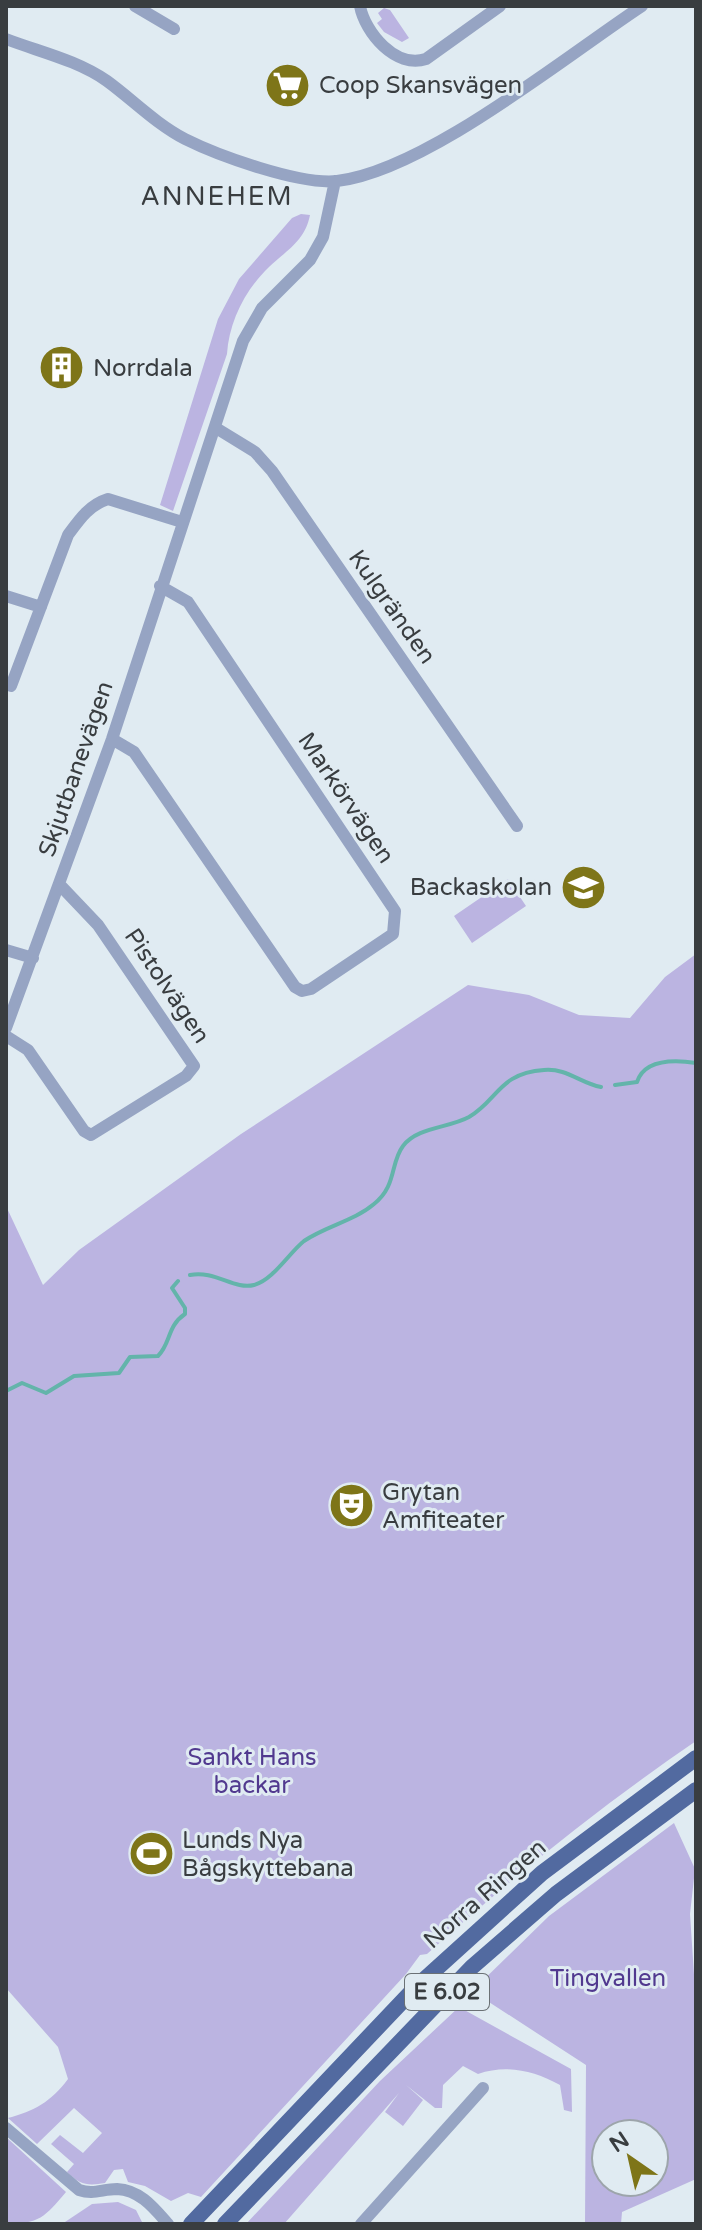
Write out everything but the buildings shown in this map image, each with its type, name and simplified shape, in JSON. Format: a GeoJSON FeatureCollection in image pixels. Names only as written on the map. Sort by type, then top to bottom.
{"type":"FeatureCollection","features":[{"type":"Feature","properties":{"kind":"main road","name":"Norra Ringen"},"geometry":{"type":"LineString","coordinates":[[191,2224],[341,2063],[434,1970],[542,1873],[696,1758]]}},
{"type":"Feature","properties":{"kind":"main road","name":"Norra Ringen"},"geometry":{"type":"LineString","coordinates":[[225,2224],[472,1967],[556,1894],[696,1790]]}},
{"type":"Feature","properties":{"kind":"street"},"geometry":{"type":"LineString","coordinates":[[135,6],[174,29]]}},
{"type":"Feature","properties":{"kind":"street"},"geometry":{"type":"LineString","coordinates":[[360,6],[365,24],[382,43],[401,59],[414,63],[426,59],[500,6]]}},
{"type":"Feature","properties":{"kind":"street"},"geometry":{"type":"LineString","coordinates":[[6,39],[69,61],[97,75],[185,139],[250,165],[335,181],[361,175],[420,152],[642,6]]}},
{"type":"Feature","properties":{"kind":"street","name":"Skjutbanevägen"},"geometry":{"type":"LineString","coordinates":[[6,1028],[112,739],[160,586],[249,330],[262,308],[310,260],[323,237],[335,181]]}},
{"type":"Feature","properties":{"kind":"street","name":"Kulgränden"},"geometry":{"type":"LineString","coordinates":[[216,428],[255,452],[272,471],[517,826]]}},
{"type":"Feature","properties":{"kind":"street"},"geometry":{"type":"LineString","coordinates":[[11,686],[68,535],[97,503],[108,499],[182,522]]}},
{"type":"Feature","properties":{"kind":"street","name":"Markörvägen"},"geometry":{"type":"LineString","coordinates":[[112,739],[134,752],[295,987],[302,991],[311,989],[393,934],[395,911],[197,615],[188,602],[160,586]]}},
{"type":"Feature","properties":{"kind":"street"},"geometry":{"type":"LineString","coordinates":[[6,596],[41,607]]}},
{"type":"Feature","properties":{"kind":"street","name":"Pistolvägen"},"geometry":{"type":"LineString","coordinates":[[6,1036],[28,1050],[84,1131],[91,1135],[186,1076],[194,1066],[98,925],[59,884]]}},
{"type":"Feature","properties":{"kind":"street"},"geometry":{"type":"LineString","coordinates":[[6,950],[33,958]]}},
{"type":"Feature","properties":{"kind":"street"},"geometry":{"type":"LineString","coordinates":[[361,2224],[483,2088]]}},
{"type":"Feature","properties":{"kind":"street"},"geometry":{"type":"LineString","coordinates":[[6,2128],[79,2190],[94,2194],[115,2189],[133,2192],[168,2224]]}},
{"type":"Feature","properties":{"kind":"green space"},"geometry":{"type":"Polygon","coordinates":[[[384,8],[390,10],[409,38],[402,42],[384,32],[377,23],[382,19],[378,13],[384,8]]]}},
{"type":"Feature","properties":{"kind":"green space"},"geometry":{"type":"Polygon","coordinates":[[[301,214],[310,215],[304,232],[253,286],[235,318],[227,354],[173,511],[160,505],[218,319],[239,279],[292,218],[301,214]]]}},
{"type":"Feature","properties":{"kind":"green space"},"geometry":{"type":"Polygon","coordinates":[[[508,879],[526,906],[472,943],[454,916],[508,879]]]}},
{"type":"Feature","properties":{"kind":"green space","name":"Sankt Hans backar"},"geometry":{"type":"Polygon","coordinates":[[[696,954],[696,1741],[592,1817],[427,1954],[420,1955],[201,2197],[188,2193],[171,2201],[145,2186],[128,2182],[123,2169],[114,2170],[105,2183],[89,2184],[76,2180],[67,2172],[74,2164],[51,2144],[60,2135],[83,2153],[102,2133],[74,2108],[37,2144],[8,2118],[41,2104],[68,2079],[58,2047],[6,1988],[6,1206],[43,1285],[79,1250],[241,1134],[468,985],[529,995],[579,1015],[630,1018],[665,977],[696,954]]]}},
{"type":"Feature","properties":{"kind":"green space","name":"Tingvallen"},"geometry":{"type":"Polygon","coordinates":[[[674,1823],[695,1869],[690,1914],[696,2005],[696,2179],[670,2191],[670,2118],[590,2118],[590,2198],[653,2198],[622,2212],[621,2224],[585,2224],[586,2065],[472,1991],[549,1916],[674,1823]]]}},
{"type":"Feature","properties":{"kind":"green space"},"geometry":{"type":"Polygon","coordinates":[[[459,2007],[571,2069],[572,2112],[564,2110],[560,2085],[520,2070],[478,2074],[463,2066],[443,2085],[442,2108],[435,2108],[406,2085],[423,2100],[403,2126],[385,2112],[399,2093],[284,2224],[246,2224],[380,2081],[459,2007]]]}},
{"type":"Feature","properties":{"kind":"green space"},"geometry":{"type":"Polygon","coordinates":[[[6,2137],[66,2192],[46,2213],[26,2223],[6,2224],[6,2137]]]}},
{"type":"Feature","properties":{"kind":"green space"},"geometry":{"type":"Polygon","coordinates":[[[118,2202],[136,2210],[143,2224],[62,2224],[92,2204],[118,2202]]]}},
{"type":"Feature","properties":{"kind":"waterway"},"geometry":{"type":"LineString","coordinates":[[615,1085],[637,1082],[647,1068],[662,1062],[696,1063]]}},
{"type":"Feature","properties":{"kind":"waterway"},"geometry":{"type":"LineString","coordinates":[[190,1275],[208,1275],[247,1286],[261,1282],[304,1241],[374,1204],[386,1190],[399,1153],[409,1140],[425,1131],[469,1117],[517,1076],[552,1070],[601,1087]]}},
{"type":"Feature","properties":{"kind":"waterway"},"geometry":{"type":"LineString","coordinates":[[6,1391],[22,1383],[46,1393],[74,1376],[119,1373],[130,1357],[158,1356],[175,1324],[185,1314],[185,1308],[172,1288],[178,1281]]}},
{"type":"Feature","properties":{"kind":"place","name":"Coop Skansvägen"},"geometry":{"type":"Point","coordinates":[288,85]}},
{"type":"Feature","properties":{"kind":"place","name":"Norrdala"},"geometry":{"type":"Point","coordinates":[62,368]}},
{"type":"Feature","properties":{"kind":"place","name":"Backaskolan"},"geometry":{"type":"Point","coordinates":[583,887]}},
{"type":"Feature","properties":{"kind":"place","name":"Grytan Amfiteater"},"geometry":{"type":"Point","coordinates":[351,1506]}},
{"type":"Feature","properties":{"kind":"place","name":"Lunds Nya Bågskyttebana"},"geometry":{"type":"Point","coordinates":[151,1854]}},
{"type":"Feature","properties":{"kind":"district","name":"ANNEHEM"},"geometry":{"type":"Point","coordinates":[217,196]}}]}
